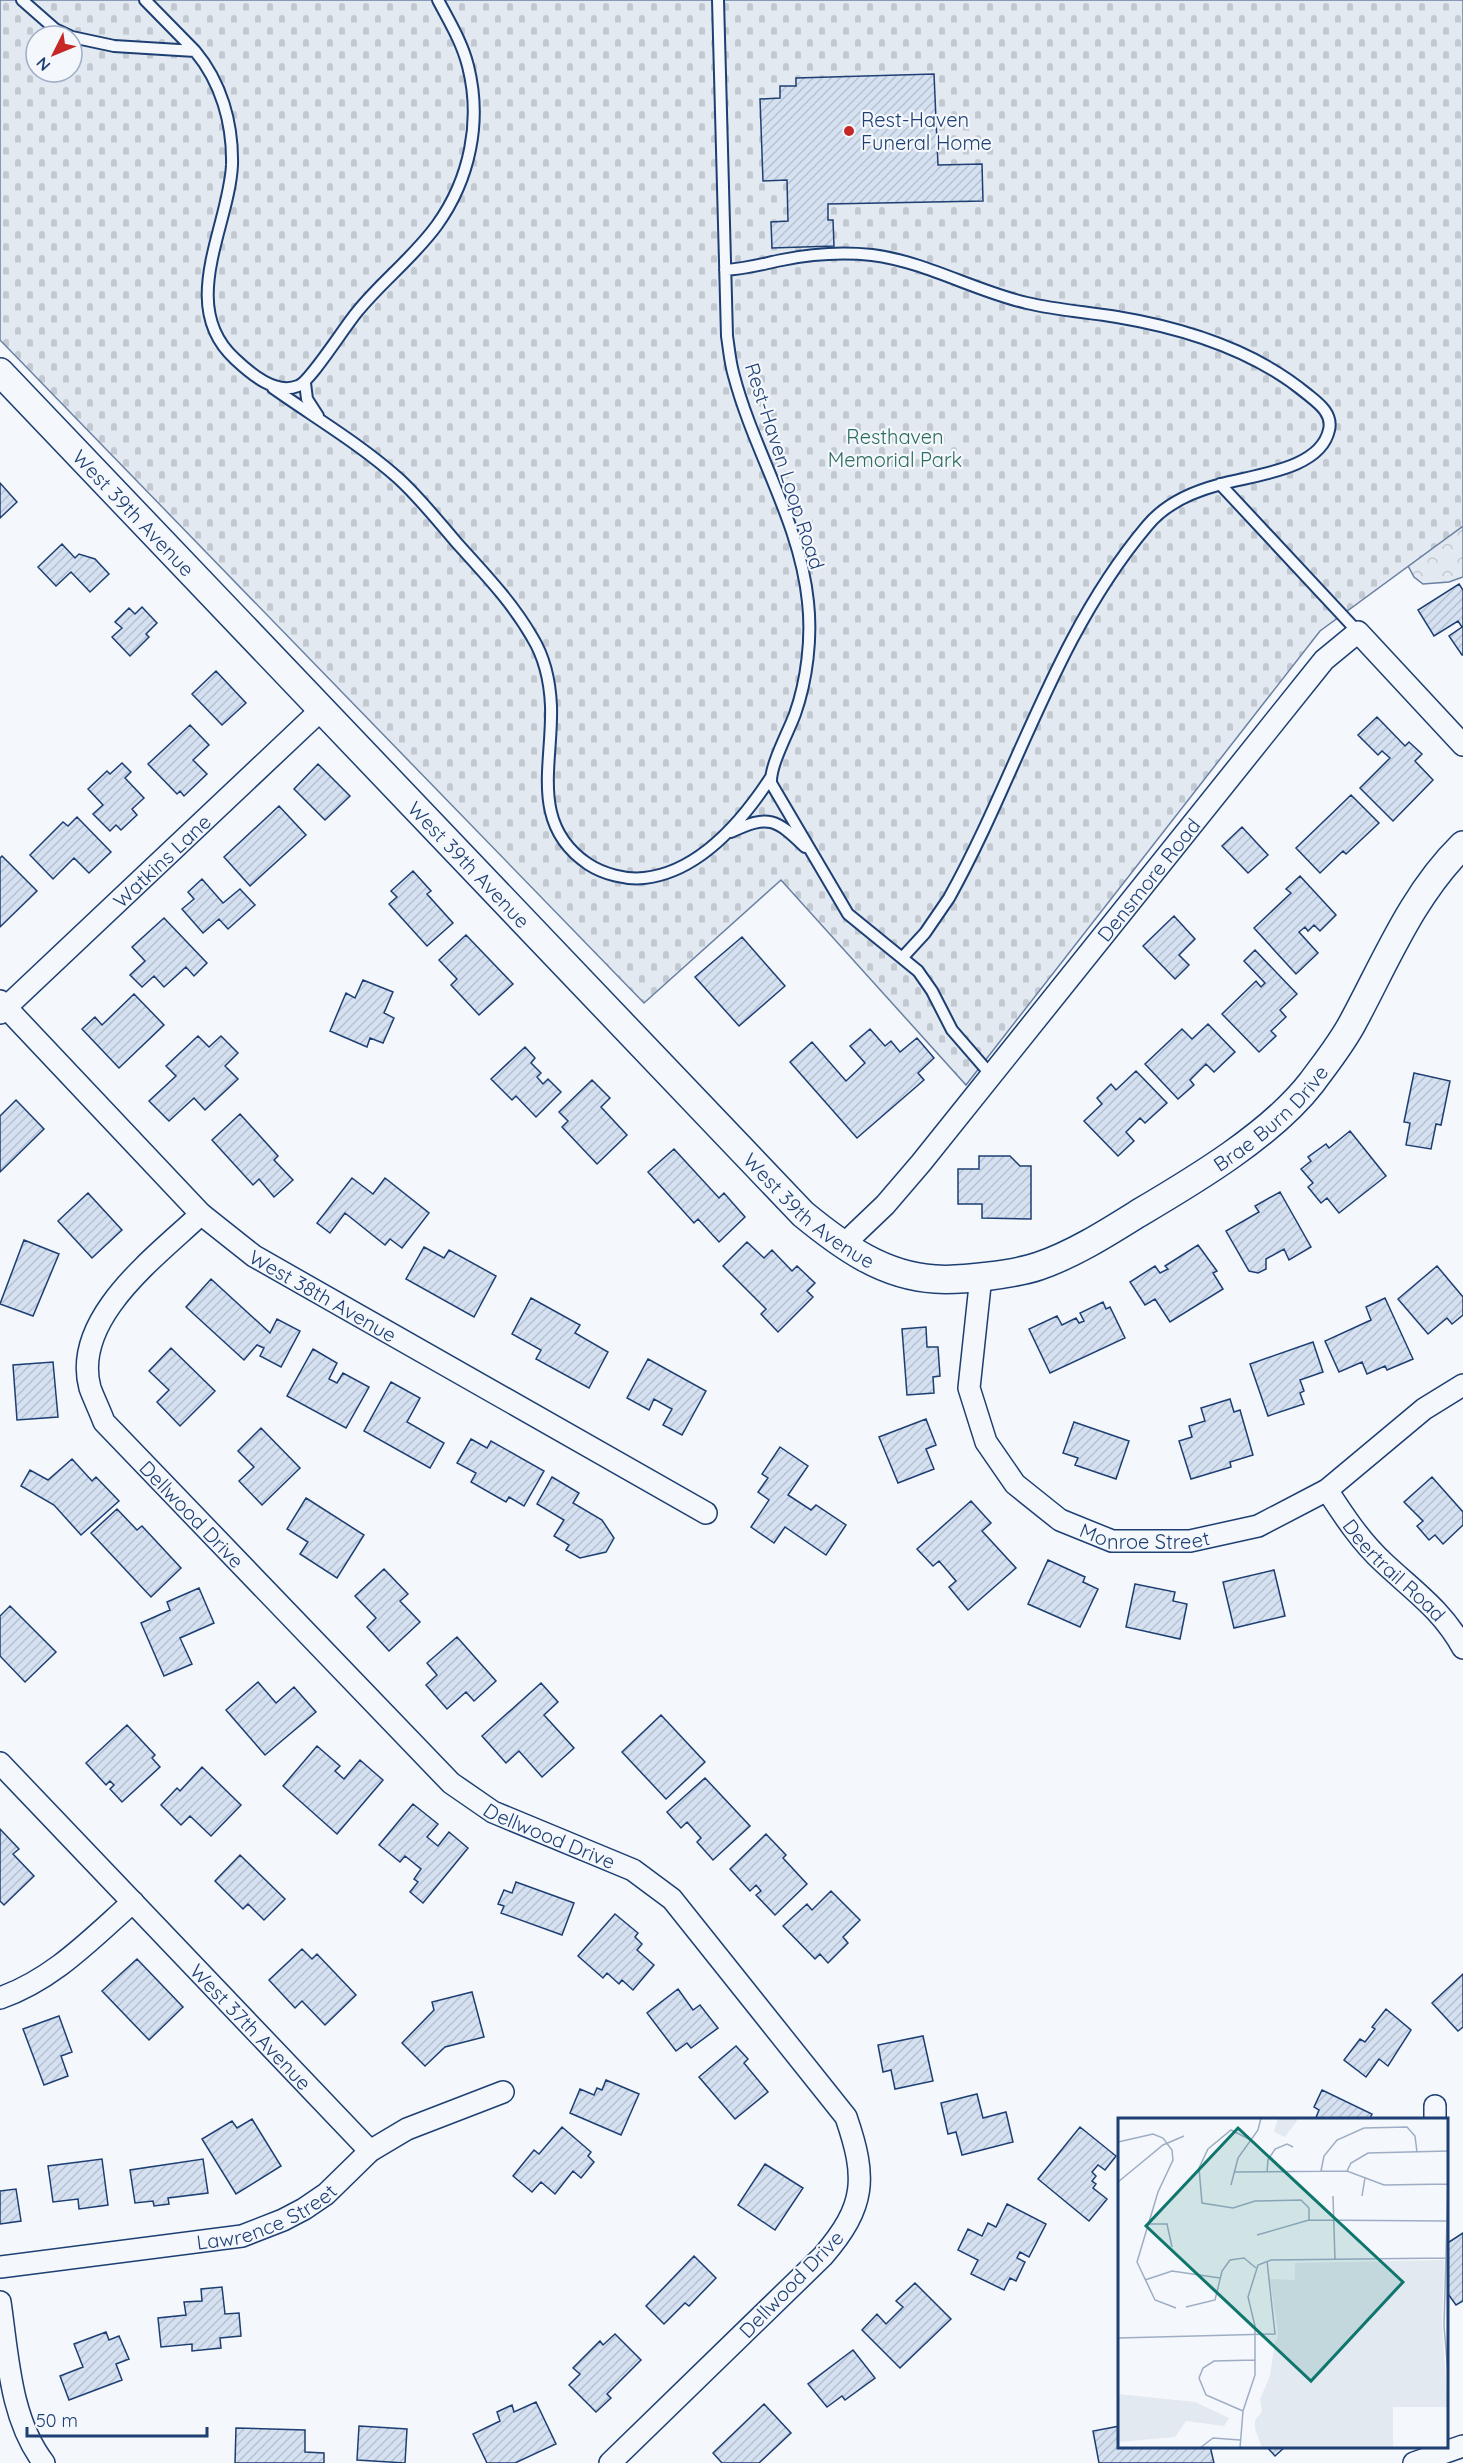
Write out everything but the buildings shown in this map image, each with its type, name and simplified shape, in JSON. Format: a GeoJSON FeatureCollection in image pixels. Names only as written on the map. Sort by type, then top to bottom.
{"type":"FeatureCollection","features":[{"type":"Feature","properties":{"kind":"street","name":"West 39th Avenue"},"geometry":{"type":"LineString","coordinates":[[0,372],[323,708],[803,1214],[843,1246],[888,1270],[935,1279],[981,1276]]}},
{"type":"Feature","properties":{"kind":"street"},"geometry":{"type":"LineString","coordinates":[[1358,632],[1463,745]]}},
{"type":"Feature","properties":{"kind":"street","name":"Densmore Road"},"geometry":{"type":"LineString","coordinates":[[843,1246],[902,1185],[1324,660],[1358,632]]}},
{"type":"Feature","properties":{"kind":"street","name":"Watkins Lane"},"geometry":{"type":"LineString","coordinates":[[2,1007],[323,708]]}},
{"type":"Feature","properties":{"kind":"street","name":"Brae Burn Drive"},"geometry":{"type":"LineString","coordinates":[[981,1276],[1038,1267],[1096,1239],[1195,1180],[1267,1126],[1310,1084],[1346,1033],[1379,969],[1424,893],[1463,845]]}},
{"type":"Feature","properties":{"kind":"street","name":"West 38th Avenue"},"geometry":{"type":"LineString","coordinates":[[2,1007],[201,1214],[254,1256],[706,1512]]}},
{"type":"Feature","properties":{"kind":"street","name":"Dellwood Drive"},"geometry":{"type":"LineString","coordinates":[[201,1214],[108,1306],[89,1349],[90,1386],[104,1422],[451,1783],[493,1812],[633,1870],[672,1899],[846,2117],[859,2154],[859,2191],[846,2229],[823,2256],[610,2463]]}},
{"type":"Feature","properties":{"kind":"street","name":"Monroe Street"},"geometry":{"type":"LineString","coordinates":[[981,1276],[969,1388],[986,1442],[1015,1484],[1060,1520],[1112,1541],[1190,1540],[1258,1526],[1327,1490],[1424,1409],[1463,1385]]}},
{"type":"Feature","properties":{"kind":"street","name":"Deertrail Road"},"geometry":{"type":"LineString","coordinates":[[1327,1490],[1348,1523],[1383,1562],[1424,1596],[1451,1626],[1463,1648]]}},
{"type":"Feature","properties":{"kind":"street","name":"West 37th Avenue"},"geometry":{"type":"LineString","coordinates":[[0,1763],[370,2151]]}},
{"type":"Feature","properties":{"kind":"street"},"geometry":{"type":"LineString","coordinates":[[0,1998],[32,1985],[62,1966],[133,1902]]}},
{"type":"Feature","properties":{"kind":"street","name":"Lawrence Street"},"geometry":{"type":"LineString","coordinates":[[0,2267],[242,2236],[304,2209],[326,2194],[370,2151],[407,2129],[503,2092]]}},
{"type":"Feature","properties":{"kind":"street"},"geometry":{"type":"LineString","coordinates":[[0,2302],[15,2399],[35,2451],[44,2463]]}},
{"type":"Feature","properties":{"kind":"street"},"geometry":{"type":"LineString","coordinates":[[1416,2456],[1463,2446]]}},
{"type":"Feature","properties":{"kind":"lane"},"geometry":{"type":"LineString","coordinates":[[22,0],[49,24]]}},
{"type":"Feature","properties":{"kind":"lane"},"geometry":{"type":"LineString","coordinates":[[145,0],[195,51],[215,79],[226,114],[232,166],[208,279],[209,309],[215,328],[229,353],[383,466],[413,494],[498,588],[533,638],[543,658],[551,707],[546,791],[553,822],[573,852],[595,868],[609,874],[639,879],[675,870],[721,837],[750,823],[770,820],[790,832],[814,856]]}},
{"type":"Feature","properties":{"kind":"lane"},"geometry":{"type":"LineString","coordinates":[[270,385],[289,388],[305,382],[356,313],[435,227],[460,185],[472,145],[472,91],[468,66],[460,42],[438,0]]}},
{"type":"Feature","properties":{"kind":"lane","name":"Rest-Haven Loop Road"},"geometry":{"type":"LineString","coordinates":[[718,0],[727,336],[733,375],[785,513],[802,566],[808,602],[809,646],[796,711],[771,777],[754,802],[721,837]]}},
{"type":"Feature","properties":{"kind":"lane"},"geometry":{"type":"LineString","coordinates":[[84,39],[114,46],[195,51]]}},
{"type":"Feature","properties":{"kind":"lane"},"geometry":{"type":"LineString","coordinates":[[725,270],[748,269],[777,261],[818,255],[873,255],[943,273],[1025,303],[1155,324],[1236,351],[1266,365],[1301,389],[1327,413],[1330,424],[1328,435],[1320,446],[1296,464],[1284,470],[1220,484],[1172,503],[1146,527],[1122,561],[1062,661],[956,884],[925,933],[902,958]]}},
{"type":"Feature","properties":{"kind":"lane"},"geometry":{"type":"LineString","coordinates":[[305,382],[307,399],[324,424]]}},
{"type":"Feature","properties":{"kind":"lane"},"geometry":{"type":"LineString","coordinates":[[1220,484],[1358,632]]}},
{"type":"Feature","properties":{"kind":"lane"},"geometry":{"type":"LineString","coordinates":[[771,777],[771,783],[848,914],[925,980],[952,1030],[991,1075]]}},
{"type":"Feature","properties":{"kind":"green space","name":"Resthaven Memorial Park"},"geometry":{"type":"Polygon","coordinates":[[[0,0],[1463,0],[1463,526],[1320,631],[966,1085],[781,880],[644,1003],[0,340],[0,0]]]}},
{"type":"Feature","properties":{"kind":"green space"},"geometry":{"type":"Polygon","coordinates":[[[1463,488],[1463,577],[1449,582],[1423,584],[1414,577],[1400,551],[1463,488]]]}},
{"type":"Feature","properties":{"kind":"place","name":"Rest-Haven Funeral Home"},"geometry":{"type":"Point","coordinates":[849,131]}}]}
